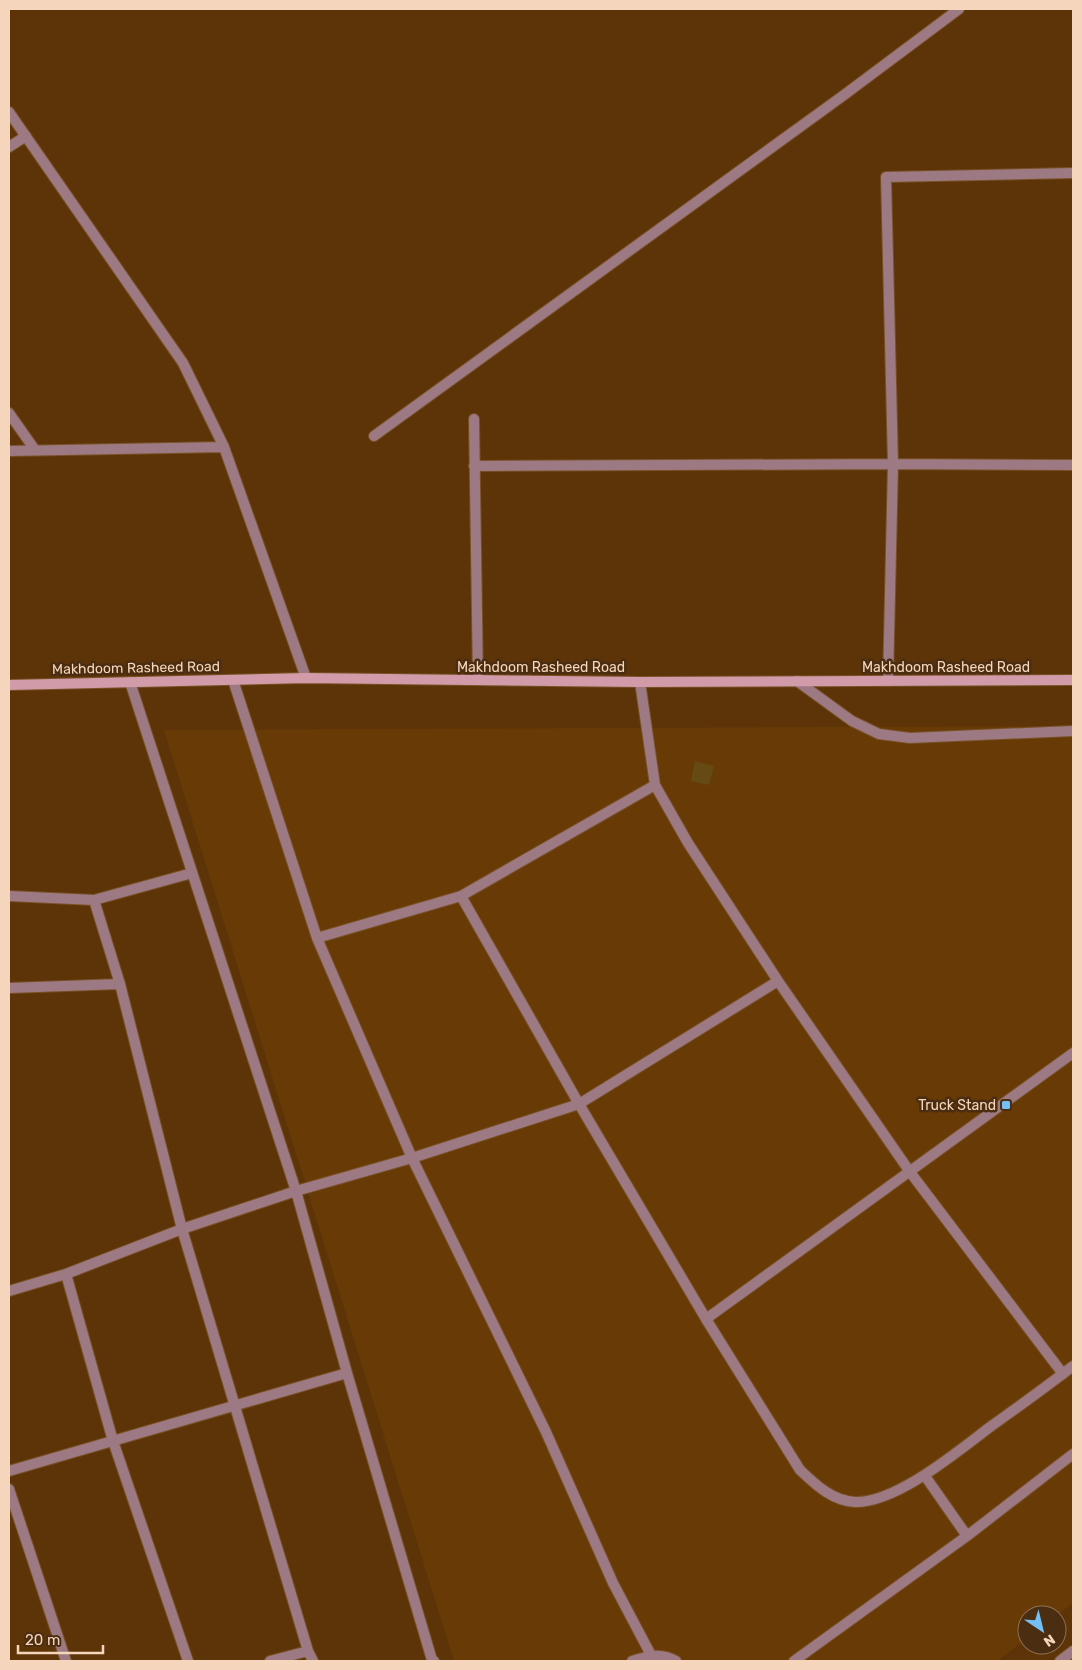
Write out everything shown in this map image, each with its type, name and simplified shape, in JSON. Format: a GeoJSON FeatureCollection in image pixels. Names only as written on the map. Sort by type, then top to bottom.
{"type":"FeatureCollection","features":[{"type":"Feature","properties":{"kind":"main road","name":"Makhdoom Rasheed Road"},"geometry":{"type":"LineString","coordinates":[[9,685],[306,678],[640,682],[1073,680]]}},
{"type":"Feature","properties":{"kind":"street"},"geometry":{"type":"LineString","coordinates":[[374,436],[959,9]]}},
{"type":"Feature","properties":{"kind":"street"},"geometry":{"type":"LineString","coordinates":[[9,112],[183,363],[224,448],[306,678]]}},
{"type":"Feature","properties":{"kind":"street"},"geometry":{"type":"LineString","coordinates":[[9,147],[26,136]]}},
{"type":"Feature","properties":{"kind":"street"},"geometry":{"type":"LineString","coordinates":[[888,681],[892,464],[886,178],[1073,173]]}},
{"type":"Feature","properties":{"kind":"street"},"geometry":{"type":"LineString","coordinates":[[9,413],[35,450]]}},
{"type":"Feature","properties":{"kind":"street"},"geometry":{"type":"LineString","coordinates":[[474,419],[478,680]]}},
{"type":"Feature","properties":{"kind":"street"},"geometry":{"type":"LineString","coordinates":[[9,451],[224,448]]}},
{"type":"Feature","properties":{"kind":"street"},"geometry":{"type":"LineString","coordinates":[[474,466],[1073,465]]}},
{"type":"Feature","properties":{"kind":"street"},"geometry":{"type":"LineString","coordinates":[[233,680],[317,938],[412,1158],[546,1432],[613,1583],[651,1655]]}},
{"type":"Feature","properties":{"kind":"street"},"geometry":{"type":"LineString","coordinates":[[797,681],[852,721],[879,734],[910,738],[1073,731]]}},
{"type":"Feature","properties":{"kind":"street"},"geometry":{"type":"LineString","coordinates":[[130,682],[296,1191],[347,1373],[433,1661]]}},
{"type":"Feature","properties":{"kind":"street"},"geometry":{"type":"LineString","coordinates":[[640,682],[655,785],[688,843],[778,981],[910,1172],[1063,1374]]}},
{"type":"Feature","properties":{"kind":"street"},"geometry":{"type":"LineString","coordinates":[[317,938],[461,896],[655,785]]}},
{"type":"Feature","properties":{"kind":"street"},"geometry":{"type":"LineString","coordinates":[[9,896],[94,900],[192,873]]}},
{"type":"Feature","properties":{"kind":"street"},"geometry":{"type":"LineString","coordinates":[[461,896],[578,1104],[706,1319],[800,1470],[820,1488],[832,1496],[853,1502],[874,1500],[925,1476],[1073,1366]]}},
{"type":"Feature","properties":{"kind":"street"},"geometry":{"type":"LineString","coordinates":[[94,900],[120,984],[182,1229],[308,1651],[313,1661]]}},
{"type":"Feature","properties":{"kind":"street"},"geometry":{"type":"LineString","coordinates":[[9,1291],[66,1274],[182,1229],[296,1191],[412,1158],[578,1104],[778,981]]}},
{"type":"Feature","properties":{"kind":"street"},"geometry":{"type":"LineString","coordinates":[[9,988],[120,984]]}},
{"type":"Feature","properties":{"kind":"street"},"geometry":{"type":"LineString","coordinates":[[706,1319],[1073,1052]]}},
{"type":"Feature","properties":{"kind":"street"},"geometry":{"type":"LineString","coordinates":[[66,1274],[113,1441],[188,1661]]}},
{"type":"Feature","properties":{"kind":"street"},"geometry":{"type":"LineString","coordinates":[[9,1471],[347,1373]]}},
{"type":"Feature","properties":{"kind":"street"},"geometry":{"type":"LineString","coordinates":[[794,1661],[967,1536],[1073,1454]]}},
{"type":"Feature","properties":{"kind":"street"},"geometry":{"type":"LineString","coordinates":[[925,1476],[967,1536]]}},
{"type":"Feature","properties":{"kind":"street"},"geometry":{"type":"LineString","coordinates":[[9,1489],[66,1661]]}},
{"type":"Feature","properties":{"kind":"street"},"geometry":{"type":"LineString","coordinates":[[270,1661],[308,1651]]}},
{"type":"Feature","properties":{"kind":"street"},"geometry":{"type":"LineString","coordinates":[[1060,1661],[1073,1651]]}},
{"type":"Feature","properties":{"kind":"street"},"geometry":{"type":"LineString","coordinates":[[632,1661],[651,1655],[669,1657],[676,1661]]}},
{"type":"Feature","properties":{"kind":"shaded area","name":"Truck Stand"},"geometry":{"type":"Polygon","coordinates":[[[1073,726],[1073,1603],[1067,1608],[1067,1605],[1017,1605],[1017,1646],[997,1661],[454,1661],[164,730],[1073,726]]]}},
{"type":"Feature","properties":{"kind":"building"},"geometry":{"type":"Polygon","coordinates":[[[695,761],[714,766],[709,785],[691,781],[695,761]]]}},
{"type":"Feature","properties":{"kind":"place","name":"Truck Stand"},"geometry":{"type":"Point","coordinates":[1006,1105]}}]}
